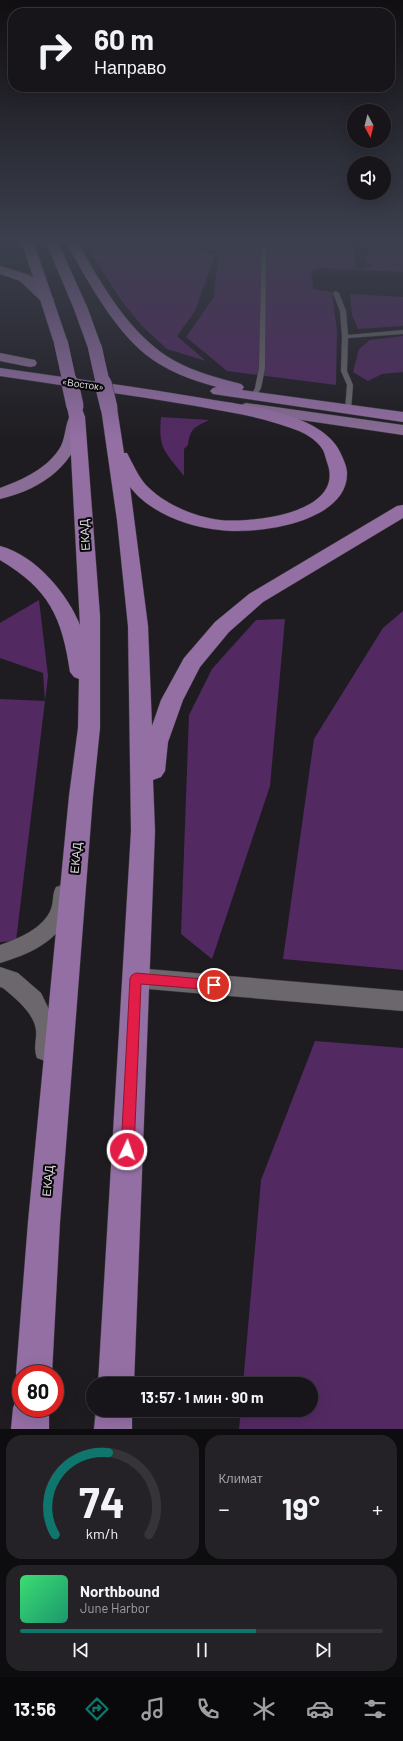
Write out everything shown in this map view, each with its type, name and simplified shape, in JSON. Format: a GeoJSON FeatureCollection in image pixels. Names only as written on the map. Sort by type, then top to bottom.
{"type":"FeatureCollection","features":[{"type":"Feature","properties":{"kind":"highway","name":"ЕКАД"},"geometry":{"type":"LineString","coordinates":[[35,1365],[44,1222],[81,796],[89,728],[90,616],[76,412],[61,343],[49,307]]}},
{"type":"Feature","properties":{"kind":"highway"},"geometry":{"type":"LineString","coordinates":[[80,307],[94,348],[109,408],[126,520],[138,626],[143,831],[116,1377]]}},
{"type":"Feature","properties":{"kind":"highway"},"geometry":{"type":"LineString","coordinates":[[112,307],[123,323],[143,346],[161,359],[184,371],[255,394]]}},
{"type":"Feature","properties":{"kind":"highway"},"geometry":{"type":"LineString","coordinates":[[0,358],[31,370],[255,394],[402,421]]}},
{"type":"Feature","properties":{"kind":"highway","name":"«Восток»"},"geometry":{"type":"LineString","coordinates":[[0,373],[31,370],[231,407],[267,416],[298,426],[318,435],[332,451],[340,470],[336,488],[326,501],[314,510],[300,516],[271,524],[244,527],[219,525],[196,520],[173,512],[142,491],[128,471],[115,445]]}},
{"type":"Feature","properties":{"kind":"highway"},"geometry":{"type":"LineString","coordinates":[[143,831],[157,742],[172,700],[191,663],[222,627],[256,598],[403,510]]}},
{"type":"Feature","properties":{"kind":"highway"},"geometry":{"type":"LineString","coordinates":[[0,552],[21,563],[35,574],[49,588],[65,611],[79,660],[89,728]]}},
{"type":"Feature","properties":{"kind":"highway"},"geometry":{"type":"LineString","coordinates":[[30,1429],[31,1417]]}},
{"type":"Feature","properties":{"kind":"highway"},"geometry":{"type":"LineString","coordinates":[[114,1417],[114,1429]]}},
{"type":"Feature","properties":{"kind":"main road"},"geometry":{"type":"LineString","coordinates":[[166,396],[402,421]]}},
{"type":"Feature","properties":{"kind":"main road"},"geometry":{"type":"LineString","coordinates":[[0,494],[27,484],[54,465],[64,455],[72,441],[76,429],[76,412]]}},
{"type":"Feature","properties":{"kind":"street"},"geometry":{"type":"LineString","coordinates":[[0,954],[33,940],[51,926],[61,908],[69,848],[81,796]]}},
{"type":"Feature","properties":{"kind":"street"},"geometry":{"type":"LineString","coordinates":[[137,964],[403,1001]]}},
{"type":"Feature","properties":{"kind":"street"},"geometry":{"type":"LineString","coordinates":[[0,977],[10,980],[33,1000],[47,1028],[38,1148],[44,1222]]}},
{"type":"Feature","properties":{"kind":"lane"},"geometry":{"type":"LineString","coordinates":[[255,394],[262,368],[263,307]]}},
{"type":"Feature","properties":{"kind":"lane"},"geometry":{"type":"LineString","coordinates":[[341,307],[345,337],[344,371],[350,385],[348,410]]}},
{"type":"Feature","properties":{"kind":"lane"},"geometry":{"type":"LineString","coordinates":[[345,337],[403,332]]}},
{"type":"Feature","properties":{"kind":"shaded area"},"geometry":{"type":"Polygon","coordinates":[[[126,307],[197,307],[177,336],[206,361],[167,349],[142,326],[126,307]]]}},
{"type":"Feature","properties":{"kind":"shaded area"},"geometry":{"type":"Polygon","coordinates":[[[207,307],[334,307],[337,331],[336,385],[227,371],[186,337],[207,307]]]}},
{"type":"Feature","properties":{"kind":"shaded area"},"geometry":{"type":"Polygon","coordinates":[[[351,307],[403,307],[403,326],[358,329],[352,315],[351,307]]]}},
{"type":"Feature","properties":{"kind":"shaded area"},"geometry":{"type":"Polygon","coordinates":[[[403,336],[403,372],[382,374],[368,381],[353,372],[359,349],[370,340],[403,336]]]}},
{"type":"Feature","properties":{"kind":"shaded area"},"geometry":{"type":"Polygon","coordinates":[[[161,417],[209,420],[194,429],[190,435],[188,445],[184,449],[184,476],[164,450],[160,428],[161,417]]]}},
{"type":"Feature","properties":{"kind":"shaded area"},"geometry":{"type":"Polygon","coordinates":[[[39,600],[48,676],[45,701],[43,673],[0,658],[0,623],[39,600]]]}},
{"type":"Feature","properties":{"kind":"shaded area"},"geometry":{"type":"Polygon","coordinates":[[[403,611],[403,970],[283,959],[314,739],[383,628],[403,611]]]}},
{"type":"Feature","properties":{"kind":"shaded area"},"geometry":{"type":"Polygon","coordinates":[[[285,619],[270,786],[212,959],[181,934],[189,715],[212,669],[256,620],[285,619]]]}},
{"type":"Feature","properties":{"kind":"shaded area"},"geometry":{"type":"Polygon","coordinates":[[[0,699],[45,701],[16,941],[0,942],[0,699]]]}},
{"type":"Feature","properties":{"kind":"shaded area"},"geometry":{"type":"Polygon","coordinates":[[[315,1041],[403,1048],[403,1429],[239,1429],[240,1417],[318,1417],[318,1377],[244,1377],[261,1180],[315,1041]]]}},
{"type":"Feature","properties":{"kind":"route"},"geometry":{"type":"LineString","coordinates":[[127,1150],[136,978],[214,985]]}}]}
